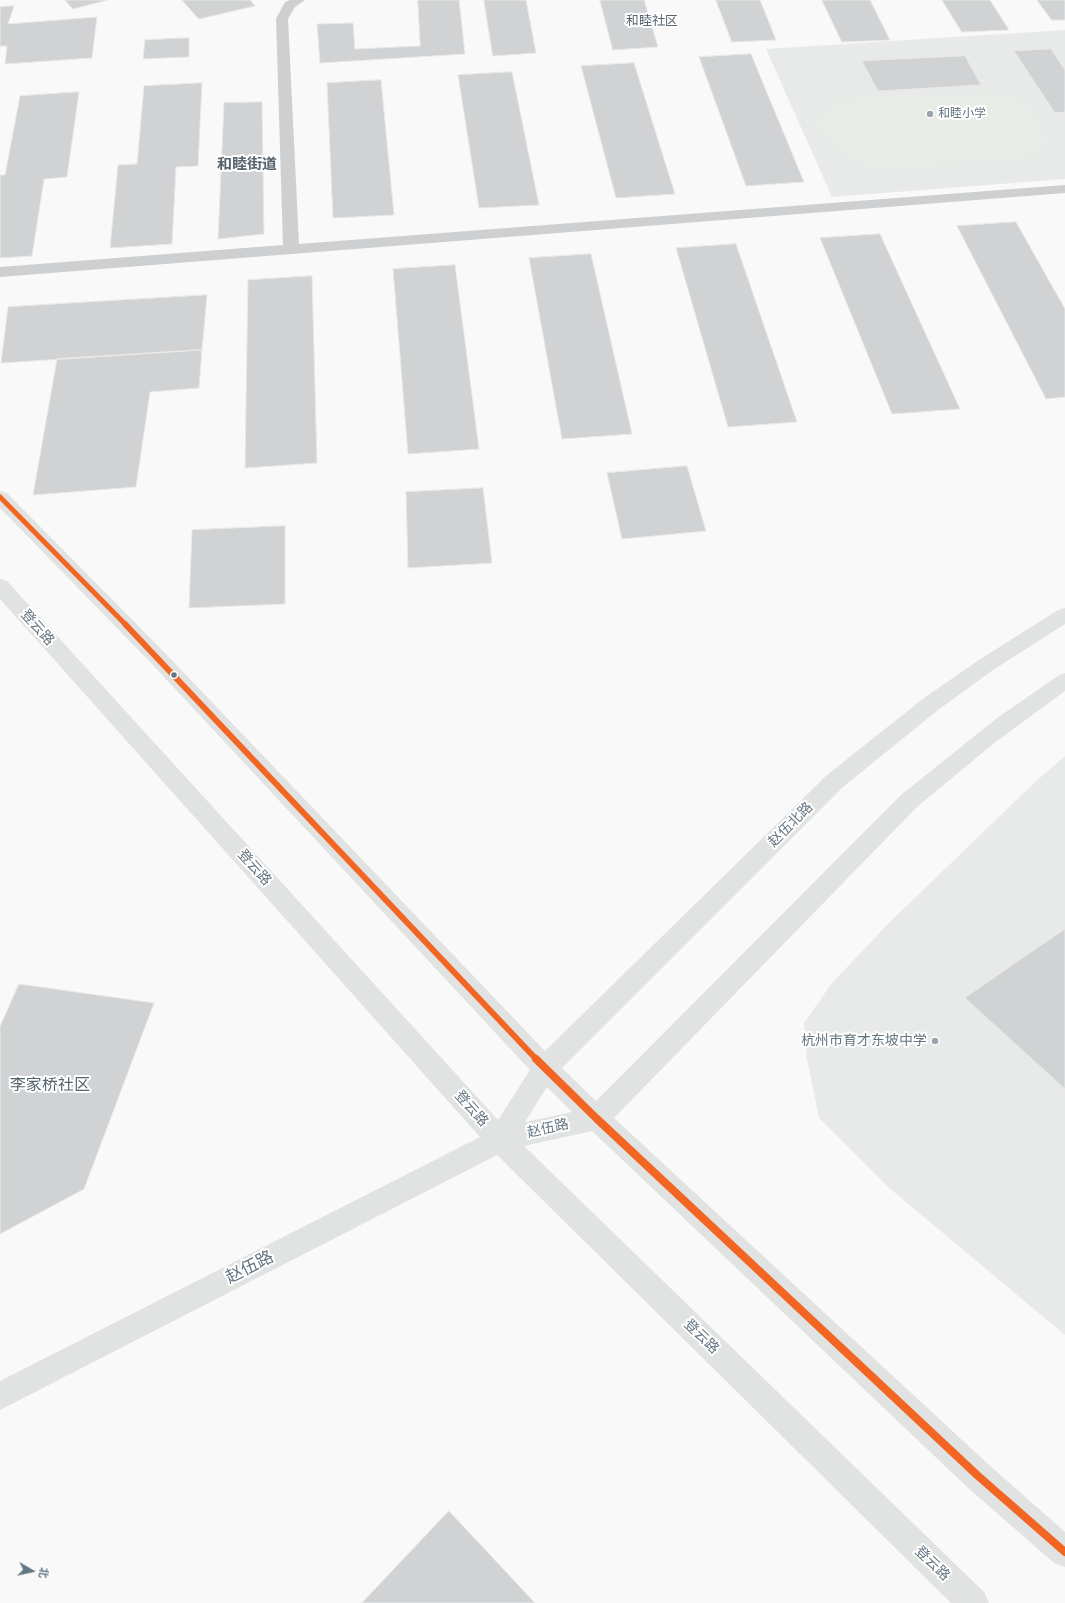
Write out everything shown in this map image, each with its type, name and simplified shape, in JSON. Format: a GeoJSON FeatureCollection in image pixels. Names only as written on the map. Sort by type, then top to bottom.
{"type":"FeatureCollection","features":[{"type":"Feature","properties":{"kind":"main road"},"geometry":{"type":"LineString","coordinates":[[0,497],[160,659],[545,1068],[596,1118],[977,1475],[1065,1552]]}},
{"type":"Feature","properties":{"kind":"main road","name":"登云路"},"geometry":{"type":"LineString","coordinates":[[0,586],[500,1140],[973,1603]]}},
{"type":"Feature","properties":{"kind":"main road","name":"赵伍北路"},"geometry":{"type":"LineString","coordinates":[[545,1068],[835,781],[930,704],[986,665],[1065,615]]}},
{"type":"Feature","properties":{"kind":"main road"},"geometry":{"type":"LineString","coordinates":[[596,1118],[909,801],[1030,704],[1065,681]]}},
{"type":"Feature","properties":{"kind":"main road","name":"赵伍路"},"geometry":{"type":"LineString","coordinates":[[500,1140],[545,1068]]}},
{"type":"Feature","properties":{"kind":"main road","name":"赵伍路"},"geometry":{"type":"LineString","coordinates":[[0,1396],[500,1140],[596,1118]]}},
{"type":"Feature","properties":{"kind":"street"},"geometry":{"type":"LineString","coordinates":[[291,250],[282,19],[290,5],[299,0]]}},
{"type":"Feature","properties":{"kind":"street"},"geometry":{"type":"LineString","coordinates":[[0,272],[1065,189]]}},
{"type":"Feature","properties":{"kind":"shaded area","name":"和睦小学"},"geometry":{"type":"Polygon","coordinates":[[[1065,30],[1065,179],[832,197],[766,49],[1065,30]]]}},
{"type":"Feature","properties":{"kind":"shaded area"},"geometry":{"type":"Polygon","coordinates":[[[997,91],[1025,103],[1037,113],[1045,130],[1048,142],[1039,154],[1023,159],[885,170],[862,166],[844,157],[830,144],[816,125],[822,109],[840,99],[997,91]]]}},
{"type":"Feature","properties":{"kind":"shaded area","name":"杭州市育才东坡中学"},"geometry":{"type":"Polygon","coordinates":[[[1065,756],[1065,1335],[888,1187],[819,1118],[807,1059],[804,1023],[832,983],[890,922],[1035,782],[1065,756]]]}},
{"type":"Feature","properties":{"kind":"building"},"geometry":{"type":"Polygon","coordinates":[[[65,0],[108,0],[73,9],[65,0]]]}},
{"type":"Feature","properties":{"kind":"building"},"geometry":{"type":"Polygon","coordinates":[[[182,0],[250,0],[255,6],[199,19],[182,0]]]}},
{"type":"Feature","properties":{"kind":"building"},"geometry":{"type":"Polygon","coordinates":[[[418,0],[459,0],[465,54],[320,63],[317,24],[353,23],[355,49],[420,46],[418,0]]]}},
{"type":"Feature","properties":{"kind":"building"},"geometry":{"type":"Polygon","coordinates":[[[484,0],[526,0],[536,53],[493,56],[484,0]]]}},
{"type":"Feature","properties":{"kind":"building"},"geometry":{"type":"Polygon","coordinates":[[[600,0],[644,0],[658,47],[613,50],[600,0]]]}},
{"type":"Feature","properties":{"kind":"building"},"geometry":{"type":"Polygon","coordinates":[[[716,0],[760,0],[776,40],[732,42],[716,0]]]}},
{"type":"Feature","properties":{"kind":"building"},"geometry":{"type":"Polygon","coordinates":[[[822,0],[870,0],[890,40],[842,42],[822,0]]]}},
{"type":"Feature","properties":{"kind":"building"},"geometry":{"type":"Polygon","coordinates":[[[942,0],[990,0],[1009,30],[962,32],[942,0]]]}},
{"type":"Feature","properties":{"kind":"building"},"geometry":{"type":"Polygon","coordinates":[[[1037,0],[1065,0],[1065,20],[1052,20],[1037,0]]]}},
{"type":"Feature","properties":{"kind":"building"},"geometry":{"type":"Polygon","coordinates":[[[14,6],[8,24],[97,17],[92,58],[5,64],[7,46],[0,46],[0,7],[14,6]]]}},
{"type":"Feature","properties":{"kind":"building"},"geometry":{"type":"Polygon","coordinates":[[[189,38],[189,57],[143,59],[145,40],[189,38]]]}},
{"type":"Feature","properties":{"kind":"building"},"geometry":{"type":"Polygon","coordinates":[[[1051,49],[1065,70],[1065,112],[1055,113],[1014,51],[1051,49]]]}},
{"type":"Feature","properties":{"kind":"building"},"geometry":{"type":"Polygon","coordinates":[[[751,54],[804,182],[746,186],[699,57],[751,54]]]}},
{"type":"Feature","properties":{"kind":"building"},"geometry":{"type":"Polygon","coordinates":[[[965,56],[981,85],[878,91],[862,61],[965,56]]]}},
{"type":"Feature","properties":{"kind":"building"},"geometry":{"type":"Polygon","coordinates":[[[634,63],[675,194],[616,198],[581,66],[634,63]]]}},
{"type":"Feature","properties":{"kind":"building"},"geometry":{"type":"Polygon","coordinates":[[[512,72],[539,205],[479,208],[458,75],[512,72]]]}},
{"type":"Feature","properties":{"kind":"building"},"geometry":{"type":"Polygon","coordinates":[[[381,80],[394,215],[333,218],[327,83],[381,80]]]}},
{"type":"Feature","properties":{"kind":"building"},"geometry":{"type":"Polygon","coordinates":[[[202,83],[198,166],[176,167],[172,244],[110,248],[118,165],[137,164],[144,86],[202,83]]]}},
{"type":"Feature","properties":{"kind":"building"},"geometry":{"type":"Polygon","coordinates":[[[79,92],[67,177],[44,179],[32,256],[0,258],[0,175],[5,175],[20,96],[79,92]]]}},
{"type":"Feature","properties":{"kind":"building"},"geometry":{"type":"Polygon","coordinates":[[[262,102],[264,234],[218,239],[224,103],[262,102]]]}},
{"type":"Feature","properties":{"kind":"building"},"geometry":{"type":"Polygon","coordinates":[[[1016,222],[1065,309],[1065,397],[1046,399],[957,226],[1016,222]]]}},
{"type":"Feature","properties":{"kind":"building"},"geometry":{"type":"Polygon","coordinates":[[[880,234],[960,409],[892,414],[820,238],[880,234]]]}},
{"type":"Feature","properties":{"kind":"building"},"geometry":{"type":"Polygon","coordinates":[[[736,244],[797,422],[728,427],[676,248],[736,244]]]}},
{"type":"Feature","properties":{"kind":"building"},"geometry":{"type":"Polygon","coordinates":[[[591,254],[632,434],[562,439],[529,258],[591,254]]]}},
{"type":"Feature","properties":{"kind":"building"},"geometry":{"type":"Polygon","coordinates":[[[455,265],[479,449],[408,454],[393,269],[455,265]]]}},
{"type":"Feature","properties":{"kind":"building"},"geometry":{"type":"Polygon","coordinates":[[[312,276],[317,463],[245,468],[248,280],[312,276]]]}},
{"type":"Feature","properties":{"kind":"building"},"geometry":{"type":"Polygon","coordinates":[[[207,295],[202,350],[1,363],[8,307],[207,295]]]}},
{"type":"Feature","properties":{"kind":"building"},"geometry":{"type":"Polygon","coordinates":[[[202,350],[199,388],[150,392],[136,487],[33,495],[57,359],[202,350]]]}},
{"type":"Feature","properties":{"kind":"building"},"geometry":{"type":"Polygon","coordinates":[[[687,466],[706,531],[622,539],[607,473],[687,466]]]}},
{"type":"Feature","properties":{"kind":"building"},"geometry":{"type":"Polygon","coordinates":[[[483,488],[492,563],[408,568],[406,492],[483,488]]]}},
{"type":"Feature","properties":{"kind":"building"},"geometry":{"type":"Polygon","coordinates":[[[285,526],[285,604],[189,608],[192,530],[285,526]]]}},
{"type":"Feature","properties":{"kind":"building"},"geometry":{"type":"Polygon","coordinates":[[[1065,929],[1065,1089],[965,998],[1065,929]]]}},
{"type":"Feature","properties":{"kind":"building"},"geometry":{"type":"Polygon","coordinates":[[[19,984],[154,1003],[84,1189],[0,1234],[0,1027],[19,984]]]}},
{"type":"Feature","properties":{"kind":"building"},"geometry":{"type":"Polygon","coordinates":[[[449,1511],[535,1603],[362,1603],[449,1511]]]}},
{"type":"Feature","properties":{"kind":"transit line"},"geometry":{"type":"LineString","coordinates":[[0,497],[159,659],[545,1068],[596,1118],[977,1475],[1065,1552]]}},
{"type":"Feature","properties":{"kind":"place","name":"和睦小学"},"geometry":{"type":"Point","coordinates":[930,114]}},
{"type":"Feature","properties":{"kind":"place","name":"杭州市育才东坡中学"},"geometry":{"type":"Point","coordinates":[935,1041]}},
{"type":"Feature","properties":{"kind":"district","name":"和睦社区"},"geometry":{"type":"Point","coordinates":[652,22]}},
{"type":"Feature","properties":{"kind":"district","name":"和睦街道"},"geometry":{"type":"Point","coordinates":[247,165]}},
{"type":"Feature","properties":{"kind":"district","name":"李家桥社区"},"geometry":{"type":"Point","coordinates":[50,1086]}}]}
